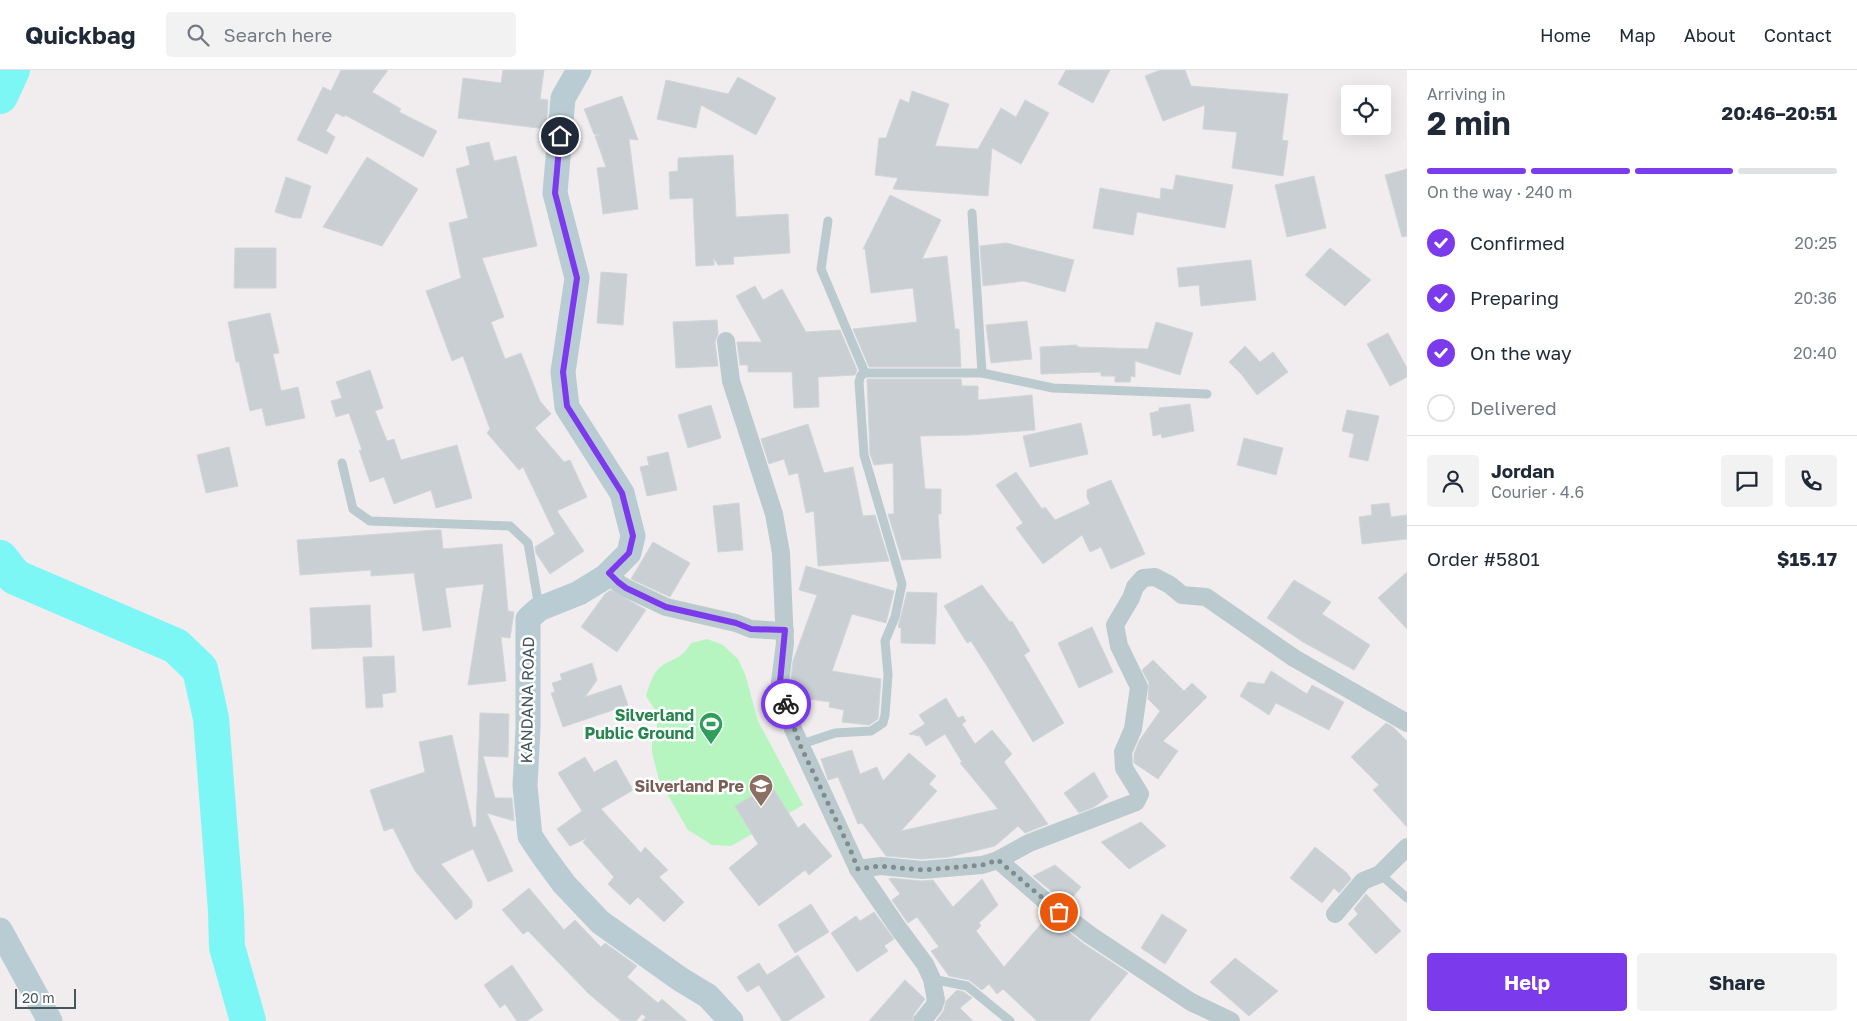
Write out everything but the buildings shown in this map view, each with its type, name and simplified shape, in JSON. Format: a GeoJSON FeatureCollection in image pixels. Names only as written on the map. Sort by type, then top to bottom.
{"type":"FeatureCollection","features":[{"type":"Feature","properties":{"kind":"street"},"geometry":{"type":"LineString","coordinates":[[539,609],[579,593],[609,573],[629,553],[633,536],[622,493],[567,406],[563,372],[577,278],[555,193],[562,98],[579,70]]}},
{"type":"Feature","properties":{"kind":"street"},"geometry":{"type":"LineString","coordinates":[[726,341],[731,381],[774,514],[781,553],[785,630],[780,682],[800,745],[858,869],[925,964],[932,980],[936,1000],[934,1006],[922,1021]]}},
{"type":"Feature","properties":{"kind":"street"},"geometry":{"type":"LineString","coordinates":[[609,573],[626,588],[666,607],[736,623],[751,629],[785,630]]}},
{"type":"Feature","properties":{"kind":"street"},"geometry":{"type":"LineString","coordinates":[[858,869],[880,866],[922,870],[982,865],[998,860],[1029,843],[1136,802],[1140,794],[1124,768],[1123,752],[1133,729],[1139,687],[1120,646],[1115,625],[1131,598],[1135,587],[1143,578],[1155,577],[1170,585],[1182,595],[1206,597],[1294,658],[1407,723]]}},
{"type":"Feature","properties":{"kind":"street","name":"KANDANA ROAD"},"geometry":{"type":"LineString","coordinates":[[539,609],[528,619],[528,728],[525,786],[530,836],[564,884],[600,922],[680,979],[708,996],[731,1021]]}},
{"type":"Feature","properties":{"kind":"street"},"geometry":{"type":"LineString","coordinates":[[1335,914],[1363,881],[1380,874],[1407,847]]}},
{"type":"Feature","properties":{"kind":"street"},"geometry":{"type":"LineString","coordinates":[[998,860],[1044,900],[1090,935],[1191,1002],[1231,1021]]}},
{"type":"Feature","properties":{"kind":"street"},"geometry":{"type":"LineString","coordinates":[[0,930],[50,1021]]}},
{"type":"Feature","properties":{"kind":"lane"},"geometry":{"type":"LineString","coordinates":[[972,213],[982,373]]}},
{"type":"Feature","properties":{"kind":"lane"},"geometry":{"type":"LineString","coordinates":[[828,221],[821,269],[865,373]]}},
{"type":"Feature","properties":{"kind":"lane"},"geometry":{"type":"LineString","coordinates":[[800,745],[835,733],[871,731],[882,723],[885,715],[888,675],[885,641],[895,617],[902,584],[864,454],[859,382],[861,375],[865,373],[982,373],[1053,388],[1206,394]]}},
{"type":"Feature","properties":{"kind":"lane"},"geometry":{"type":"LineString","coordinates":[[342,463],[353,509],[370,521],[510,526],[528,543],[539,609]]}},
{"type":"Feature","properties":{"kind":"lane"},"geometry":{"type":"LineString","coordinates":[[1380,874],[1407,898]]}},
{"type":"Feature","properties":{"kind":"lane"},"geometry":{"type":"LineString","coordinates":[[932,980],[967,986],[1010,1021]]}},
{"type":"Feature","properties":{"kind":"green space","name":"Silverland Public Ground"},"geometry":{"type":"Polygon","coordinates":[[[707,639],[723,645],[738,659],[745,674],[758,721],[803,805],[731,846],[712,845],[688,830],[659,780],[652,752],[652,739],[657,728],[656,715],[646,696],[652,679],[663,665],[682,655],[691,643],[707,639]]]}},
{"type":"Feature","properties":{"kind":"waterway"},"geometry":{"type":"LineString","coordinates":[[0,96],[12,70]]}},
{"type":"Feature","properties":{"kind":"waterway"},"geometry":{"type":"LineString","coordinates":[[0,558],[15,577],[176,646],[200,669],[211,718],[226,911],[227,947],[248,1021]]}},
{"type":"Feature","properties":{"kind":"way so far"},"geometry":{"type":"LineString","coordinates":[[786,704],[793,729],[858,869],[880,866],[922,870],[982,865],[998,860],[1059,912]]}},
{"type":"Feature","properties":{"kind":"place","name":"Silverland Public Ground"},"geometry":{"type":"Point","coordinates":[711,745]}},
{"type":"Feature","properties":{"kind":"place","name":"Silverland Pre"},"geometry":{"type":"Point","coordinates":[761,807]}},
{"type":"Feature","properties":{"kind":"route"},"geometry":{"type":"LineString","coordinates":[[560,136],[555,193],[577,278],[563,372],[567,406],[622,493],[633,536],[629,553],[609,573],[626,588],[666,607],[736,623],[751,629],[785,630],[780,682],[786,704]]}}]}
